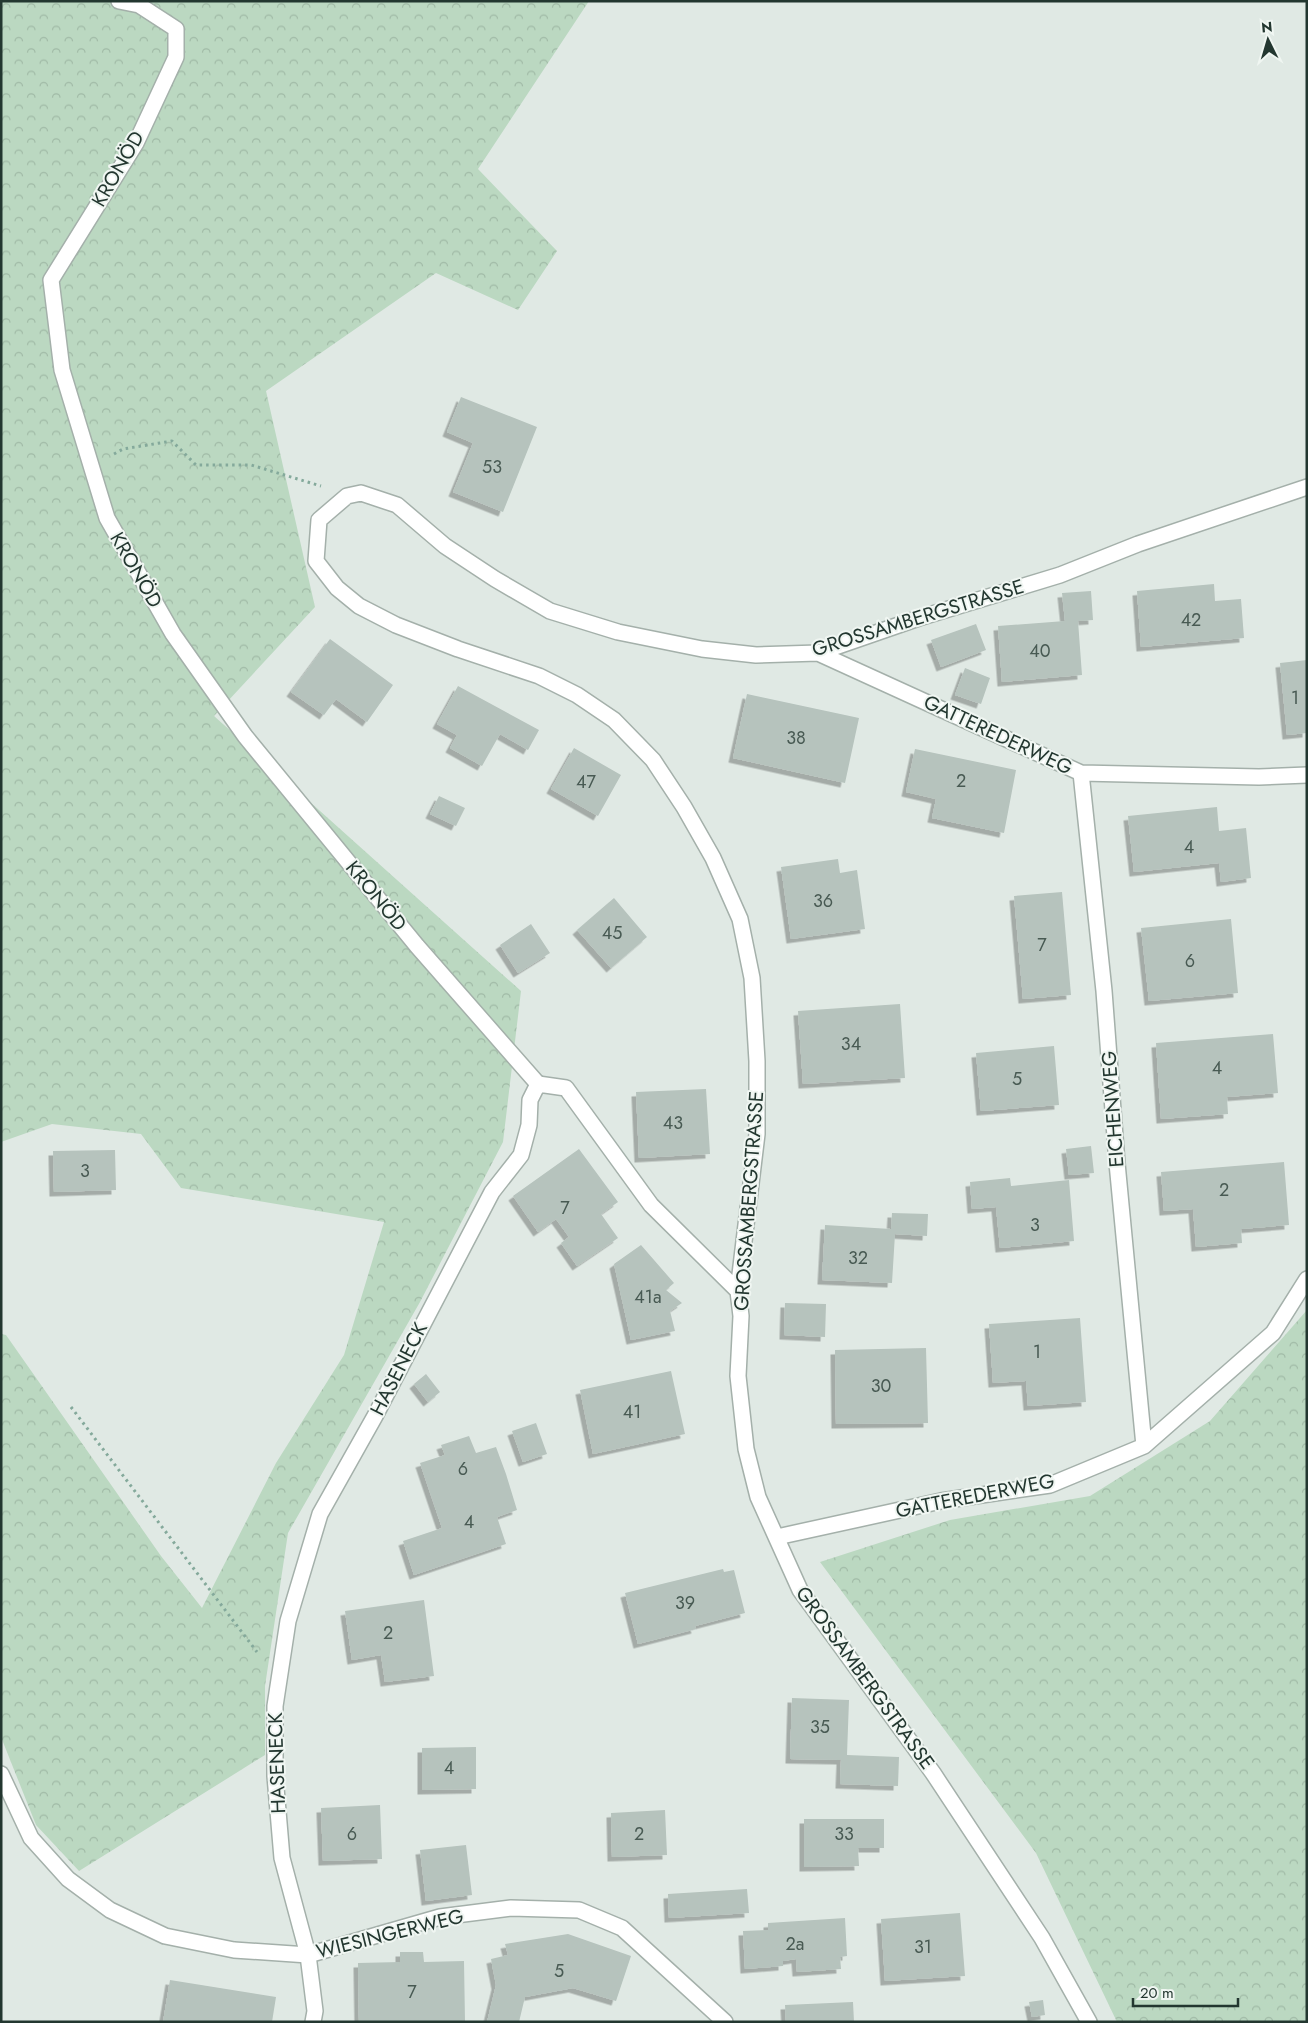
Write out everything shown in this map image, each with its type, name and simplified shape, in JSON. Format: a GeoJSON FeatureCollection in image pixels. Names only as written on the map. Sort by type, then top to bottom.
{"type":"FeatureCollection","features":[{"type":"Feature","properties":{"kind":"street","name":"KRONÖD"},"geometry":{"type":"LineString","coordinates":[[119,1],[140,5],[176,29],[176,58],[136,143],[51,280],[62,370],[106,518],[173,634],[246,736],[417,946],[538,1084]]}},
{"type":"Feature","properties":{"kind":"street","name":"GROSSAMBERGSTRASSE"},"geometry":{"type":"LineString","coordinates":[[1089,2022],[1042,1938],[938,1781],[800,1590],[758,1497],[746,1449],[738,1376],[740,1316],[738,1291],[757,1134],[757,1061],[752,978],[740,919],[713,858],[684,807],[653,760],[614,720],[577,695],[539,676],[458,650],[396,625],[359,606],[337,588],[316,561],[318,520],[347,496],[361,493],[397,505],[445,546],[495,579],[550,611],[582,622],[636,636],[702,649],[756,655],[818,653],[919,618],[1060,575],[1138,544],[1307,487]]}},
{"type":"Feature","properties":{"kind":"street","name":"GATTEREDERWEG"},"geometry":{"type":"LineString","coordinates":[[818,653],[1081,773],[1259,777],[1307,775]]}},
{"type":"Feature","properties":{"kind":"street","name":"EICHENWEG"},"geometry":{"type":"LineString","coordinates":[[1081,773],[1104,991],[1117,1163],[1144,1446]]}},
{"type":"Feature","properties":{"kind":"street"},"geometry":{"type":"LineString","coordinates":[[538,1084],[566,1088],[651,1205],[738,1291]]}},
{"type":"Feature","properties":{"kind":"street","name":"HASENECK"},"geometry":{"type":"LineString","coordinates":[[313,2022],[315,2011],[308,1955],[282,1858],[274,1776],[275,1706],[288,1621],[320,1514],[375,1416],[492,1192],[521,1156],[529,1125],[530,1100],[538,1084]]}},
{"type":"Feature","properties":{"kind":"street","name":"GATTEREDERWEG"},"geometry":{"type":"LineString","coordinates":[[777,1536],[941,1501],[1050,1485],[1144,1446],[1273,1333],[1307,1279]]}},
{"type":"Feature","properties":{"kind":"street","name":"WIESINGERWEG"},"geometry":{"type":"LineString","coordinates":[[1,1774],[32,1838],[68,1879],[110,1910],[165,1936],[234,1950],[308,1955],[440,1917],[511,1908],[579,1910],[622,1928],[725,2022]]}},
{"type":"Feature","properties":{"kind":"path"},"geometry":{"type":"LineString","coordinates":[[91,467],[123,449],[172,441],[196,464],[251,465],[310,481],[347,496]]}},
{"type":"Feature","properties":{"kind":"path"},"geometry":{"type":"LineString","coordinates":[[71,1407],[279,1681]]}},
{"type":"Feature","properties":{"kind":"green space"},"geometry":{"type":"Polygon","coordinates":[[[1,1],[589,1],[478,169],[557,251],[518,310],[436,273],[266,391],[315,607],[214,716],[521,991],[503,1142],[420,1302],[288,1533],[265,1686],[265,1755],[79,1871],[36,1825],[1,1737],[1,1334],[6,1335],[161,1556],[202,1608],[276,1463],[344,1355],[384,1222],[181,1188],[141,1134],[52,1124],[1,1142],[1,1]]]}},
{"type":"Feature","properties":{"kind":"green space"},"geometry":{"type":"Polygon","coordinates":[[[1307,1310],[1307,2022],[1117,2022],[1036,1853],[820,1562],[950,1520],[1090,1496],[1210,1421],[1307,1310]]]}},
{"type":"Feature","properties":{"kind":"building"},"geometry":{"type":"Polygon","coordinates":[[[461,397],[537,427],[503,512],[453,492],[473,443],[447,432],[461,397]]]}},
{"type":"Feature","properties":{"kind":"building"},"geometry":{"type":"Polygon","coordinates":[[[1214,584],[1215,601],[1241,599],[1244,638],[1141,647],[1137,591],[1214,584]]]}},
{"type":"Feature","properties":{"kind":"building"},"geometry":{"type":"Polygon","coordinates":[[[1091,591],[1093,620],[1078,621],[1082,675],[1002,682],[998,626],[1065,621],[1062,593],[1091,591]]]}},
{"type":"Feature","properties":{"kind":"building"},"geometry":{"type":"Polygon","coordinates":[[[976,624],[986,650],[941,667],[931,640],[976,624]]]}},
{"type":"Feature","properties":{"kind":"building"},"geometry":{"type":"Polygon","coordinates":[[[330,639],[393,685],[367,722],[336,699],[324,715],[291,692],[330,639]]]}},
{"type":"Feature","properties":{"kind":"building"},"geometry":{"type":"Polygon","coordinates":[[[1307,660],[1307,733],[1287,735],[1280,663],[1307,660]]]}},
{"type":"Feature","properties":{"kind":"building"},"geometry":{"type":"Polygon","coordinates":[[[965,668],[990,678],[981,704],[955,695],[965,668]]]}},
{"type":"Feature","properties":{"kind":"building"},"geometry":{"type":"Polygon","coordinates":[[[458,686],[539,730],[528,750],[500,734],[482,766],[450,748],[457,735],[437,724],[458,686]]]}},
{"type":"Feature","properties":{"kind":"building"},"geometry":{"type":"Polygon","coordinates":[[[747,694],[859,718],[845,783],[733,758],[747,694]]]}},
{"type":"Feature","properties":{"kind":"building"},"geometry":{"type":"Polygon","coordinates":[[[574,748],[621,775],[598,816],[551,789],[574,748]]]}},
{"type":"Feature","properties":{"kind":"building"},"geometry":{"type":"Polygon","coordinates":[[[915,749],[1016,770],[1004,833],[932,818],[936,799],[906,792],[915,749]]]}},
{"type":"Feature","properties":{"kind":"building"},"geometry":{"type":"Polygon","coordinates":[[[439,796],[465,808],[456,826],[430,814],[439,796]]]}},
{"type":"Feature","properties":{"kind":"building"},"geometry":{"type":"Polygon","coordinates":[[[1217,807],[1219,831],[1246,828],[1251,878],[1221,882],[1219,863],[1134,872],[1128,816],[1217,807]]]}},
{"type":"Feature","properties":{"kind":"building"},"geometry":{"type":"Polygon","coordinates":[[[838,859],[840,873],[857,870],[865,929],[791,939],[781,867],[838,859]]]}},
{"type":"Feature","properties":{"kind":"building"},"geometry":{"type":"Polygon","coordinates":[[[1062,892],[1071,995],[1023,999],[1014,896],[1062,892]]]}},
{"type":"Feature","properties":{"kind":"building"},"geometry":{"type":"Polygon","coordinates":[[[614,898],[647,937],[611,968],[577,930],[614,898]]]}},
{"type":"Feature","properties":{"kind":"building"},"geometry":{"type":"Polygon","coordinates":[[[1231,919],[1238,993],[1149,1001],[1141,928],[1231,919]]]}},
{"type":"Feature","properties":{"kind":"building"},"geometry":{"type":"Polygon","coordinates":[[[531,924],[550,953],[518,973],[500,945],[531,924]]]}},
{"type":"Feature","properties":{"kind":"building"},"geometry":{"type":"Polygon","coordinates":[[[900,1004],[905,1078],[803,1084],[798,1011],[900,1004]]]}},
{"type":"Feature","properties":{"kind":"building"},"geometry":{"type":"Polygon","coordinates":[[[1273,1034],[1278,1093],[1227,1097],[1228,1114],[1161,1119],[1156,1043],[1273,1034]]]}},
{"type":"Feature","properties":{"kind":"building"},"geometry":{"type":"Polygon","coordinates":[[[1054,1046],[1059,1105],[981,1111],[976,1053],[1054,1046]]]}},
{"type":"Feature","properties":{"kind":"building"},"geometry":{"type":"Polygon","coordinates":[[[706,1089],[710,1154],[639,1158],[636,1092],[706,1089]]]}},
{"type":"Feature","properties":{"kind":"building"},"geometry":{"type":"Polygon","coordinates":[[[1091,1146],[1094,1173],[1069,1175],[1066,1149],[1091,1146]]]}},
{"type":"Feature","properties":{"kind":"building"},"geometry":{"type":"Polygon","coordinates":[[[579,1149],[618,1202],[601,1214],[618,1238],[577,1266],[561,1243],[569,1237],[556,1219],[538,1232],[513,1196],[579,1149]]]}},
{"type":"Feature","properties":{"kind":"building"},"geometry":{"type":"Polygon","coordinates":[[[115,1150],[116,1190],[54,1192],[53,1151],[115,1150]]]}},
{"type":"Feature","properties":{"kind":"building"},"geometry":{"type":"Polygon","coordinates":[[[1284,1162],[1289,1225],[1241,1229],[1242,1243],[1196,1247],[1193,1209],[1164,1211],[1161,1172],[1284,1162]]]}},
{"type":"Feature","properties":{"kind":"building"},"geometry":{"type":"Polygon","coordinates":[[[1010,1178],[1011,1186],[1069,1180],[1074,1241],[1000,1248],[996,1207],[972,1209],[970,1182],[1010,1178]]]}},
{"type":"Feature","properties":{"kind":"building"},"geometry":{"type":"Polygon","coordinates":[[[892,1213],[928,1214],[927,1236],[895,1234],[892,1283],[822,1280],[825,1225],[891,1229],[892,1213]]]}},
{"type":"Feature","properties":{"kind":"building"},"geometry":{"type":"Polygon","coordinates":[[[641,1245],[674,1283],[666,1290],[682,1303],[670,1311],[675,1331],[631,1340],[614,1264],[641,1245]]]}},
{"type":"Feature","properties":{"kind":"building"},"geometry":{"type":"Polygon","coordinates":[[[785,1303],[826,1304],[825,1337],[784,1335],[785,1303]]]}},
{"type":"Feature","properties":{"kind":"building"},"geometry":{"type":"Polygon","coordinates":[[[1080,1318],[1086,1402],[1028,1406],[1026,1381],[993,1383],[989,1324],[1080,1318]]]}},
{"type":"Feature","properties":{"kind":"building"},"geometry":{"type":"Polygon","coordinates":[[[926,1348],[928,1423],[836,1424],[835,1350],[926,1348]]]}},
{"type":"Feature","properties":{"kind":"building"},"geometry":{"type":"Polygon","coordinates":[[[671,1371],[685,1434],[593,1454],[580,1390],[671,1371]]]}},
{"type":"Feature","properties":{"kind":"building"},"geometry":{"type":"Polygon","coordinates":[[[426,1374],[440,1392],[428,1402],[414,1384],[426,1374]]]}},
{"type":"Feature","properties":{"kind":"building"},"geometry":{"type":"Polygon","coordinates":[[[536,1423],[547,1454],[523,1462],[512,1431],[536,1423]]]}},
{"type":"Feature","properties":{"kind":"building"},"geometry":{"type":"Polygon","coordinates":[[[469,1436],[476,1453],[496,1447],[506,1474],[517,1510],[497,1517],[506,1544],[414,1575],[403,1541],[442,1528],[420,1463],[445,1455],[441,1445],[469,1436]]]}},
{"type":"Feature","properties":{"kind":"building"},"geometry":{"type":"Polygon","coordinates":[[[723,1569],[724,1572],[734,1570],[745,1613],[695,1626],[696,1629],[638,1644],[625,1593],[723,1569]]]}},
{"type":"Feature","properties":{"kind":"building"},"geometry":{"type":"Polygon","coordinates":[[[424,1600],[434,1676],[385,1682],[381,1655],[352,1660],[345,1611],[424,1600]]]}},
{"type":"Feature","properties":{"kind":"building"},"geometry":{"type":"Polygon","coordinates":[[[792,1698],[849,1700],[847,1755],[899,1757],[898,1786],[840,1784],[841,1760],[790,1759],[792,1698]]]}},
{"type":"Feature","properties":{"kind":"building"},"geometry":{"type":"Polygon","coordinates":[[[476,1747],[476,1789],[422,1790],[422,1748],[476,1747]]]}},
{"type":"Feature","properties":{"kind":"building"},"geometry":{"type":"Polygon","coordinates":[[[380,1805],[382,1859],[323,1861],[321,1808],[380,1805]]]}},
{"type":"Feature","properties":{"kind":"building"},"geometry":{"type":"Polygon","coordinates":[[[665,1810],[667,1855],[612,1857],[611,1813],[665,1810]]]}},
{"type":"Feature","properties":{"kind":"building"},"geometry":{"type":"Polygon","coordinates":[[[804,1819],[884,1819],[884,1848],[858,1848],[859,1866],[804,1867],[804,1819]]]}},
{"type":"Feature","properties":{"kind":"building"},"geometry":{"type":"Polygon","coordinates":[[[466,1845],[472,1895],[426,1901],[420,1850],[466,1845]]]}},
{"type":"Feature","properties":{"kind":"building"},"geometry":{"type":"Polygon","coordinates":[[[747,1889],[749,1913],[669,1918],[668,1894],[747,1889]]]}},
{"type":"Feature","properties":{"kind":"building"},"geometry":{"type":"Polygon","coordinates":[[[960,1913],[965,1976],[885,1981],[881,1919],[960,1913]]]}},
{"type":"Feature","properties":{"kind":"building"},"geometry":{"type":"Polygon","coordinates":[[[845,1918],[847,1956],[840,1957],[841,1969],[797,1972],[796,1959],[783,1961],[783,1966],[745,1969],[743,1931],[768,1930],[768,1923],[845,1918]]]}},
{"type":"Feature","properties":{"kind":"building"},"geometry":{"type":"Polygon","coordinates":[[[568,1934],[631,1956],[616,2001],[573,1988],[525,1997],[519,2022],[487,2022],[496,1985],[491,1959],[508,1955],[505,1944],[568,1934]]]}},
{"type":"Feature","properties":{"kind":"building"},"geometry":{"type":"Polygon","coordinates":[[[400,1952],[423,1952],[424,1962],[464,1961],[465,2022],[359,2022],[358,1963],[400,1962],[400,1952]]]}},
{"type":"Feature","properties":{"kind":"building"},"geometry":{"type":"Polygon","coordinates":[[[170,1980],[276,1997],[272,2022],[163,2022],[170,1980]]]}},
{"type":"Feature","properties":{"kind":"building"},"geometry":{"type":"Polygon","coordinates":[[[1043,2000],[1045,2015],[1032,2017],[1029,2002],[1043,2000]]]}},
{"type":"Feature","properties":{"kind":"building"},"geometry":{"type":"Polygon","coordinates":[[[853,2002],[854,2022],[786,2022],[785,2005],[853,2002]]]}}]}
